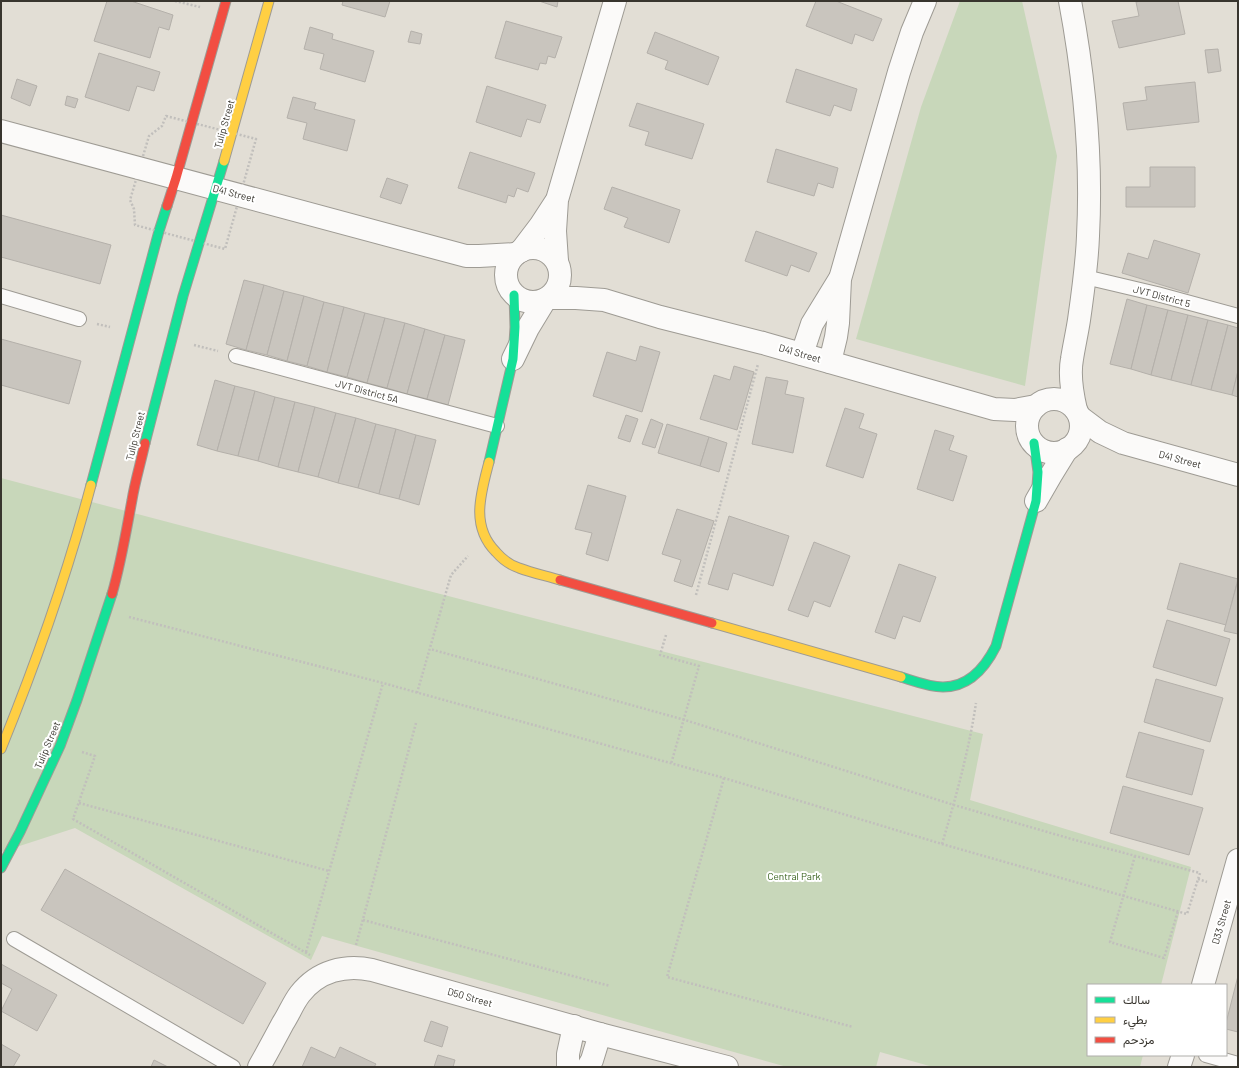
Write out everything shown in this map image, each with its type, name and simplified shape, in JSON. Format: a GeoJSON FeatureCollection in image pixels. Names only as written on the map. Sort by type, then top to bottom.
{"type":"FeatureCollection","features":[{"type":"Feature","properties":{"kind":"street"},"geometry":{"type":"LineString","coordinates":[[1,749],[45,634],[72,552],[159,231],[176,178],[226,1]]}},
{"type":"Feature","properties":{"kind":"street","name":"Tulip Street"},"geometry":{"type":"LineString","coordinates":[[1,868],[60,746],[78,700],[107,611],[118,573],[141,456],[172,338],[199,242],[233,133],[269,1]]}},
{"type":"Feature","properties":{"kind":"street"},"geometry":{"type":"LineString","coordinates":[[513,359],[528,328],[547,299],[558,287],[560,272],[557,263],[555,230],[557,200],[615,1]]}},
{"type":"Feature","properties":{"kind":"street"},"geometry":{"type":"LineString","coordinates":[[830,362],[838,330],[840,279],[899,72],[912,32],[925,1]]}},
{"type":"Feature","properties":{"kind":"street"},"geometry":{"type":"LineString","coordinates":[[1036,501],[1051,474],[1069,448],[1076,442],[1079,436],[1081,424],[1072,385],[1072,360],[1085,276],[1088,234],[1087,142],[1076,34],[1070,1]]}},
{"type":"Feature","properties":{"kind":"street","name":"D41 Street"},"geometry":{"type":"LineString","coordinates":[[1,131],[466,256],[488,268],[510,289]]}},
{"type":"Feature","properties":{"kind":"street"},"geometry":{"type":"LineString","coordinates":[[557,200],[540,226],[511,258],[508,264],[506,276],[510,289],[515,327],[513,359],[478,512],[484,538],[493,551],[504,561],[518,568],[927,685],[942,687],[956,685],[970,680],[981,671],[990,659],[996,646],[1036,501],[1038,472],[1032,440]]}},
{"type":"Feature","properties":{"kind":"street"},"geometry":{"type":"LineString","coordinates":[[518,252],[534,248],[541,249],[547,252],[557,263]]}},
{"type":"Feature","properties":{"kind":"street","name":"D41 Street"},"geometry":{"type":"LineString","coordinates":[[466,256],[518,252]]}},
{"type":"Feature","properties":{"kind":"street","name":"D41 Street"},"geometry":{"type":"LineString","coordinates":[[557,263],[580,284],[604,300]]}},
{"type":"Feature","properties":{"kind":"street"},"geometry":{"type":"LineString","coordinates":[[802,354],[812,324],[840,279]]}},
{"type":"Feature","properties":{"kind":"street"},"geometry":{"type":"LineString","coordinates":[[510,289],[520,299],[533,303],[547,299]]}},
{"type":"Feature","properties":{"kind":"street","name":"D41 Street"},"geometry":{"type":"LineString","coordinates":[[547,299],[576,298],[604,300],[660,317],[763,343],[994,409],[1015,410],[1038,405]]}},
{"type":"Feature","properties":{"kind":"street"},"geometry":{"type":"LineString","coordinates":[[1069,448],[1060,452],[1046,452],[1039,449],[1032,440],[1027,429],[1031,413],[1058,383],[1072,360]]}},
{"type":"Feature","properties":{"kind":"street"},"geometry":{"type":"LineString","coordinates":[[1038,405],[1055,399],[1070,404],[1078,413]]}},
{"type":"Feature","properties":{"kind":"street","name":"D41 Street"},"geometry":{"type":"LineString","coordinates":[[994,409],[1014,421],[1032,440]]}},
{"type":"Feature","properties":{"kind":"street","name":"D41 Street"},"geometry":{"type":"LineString","coordinates":[[1078,413],[1100,432],[1123,444],[1238,475]]}},
{"type":"Feature","properties":{"kind":"street","name":"D41 Street"},"geometry":{"type":"LineString","coordinates":[[1069,448],[1097,444],[1123,444]]}},
{"type":"Feature","properties":{"kind":"street","name":"D33 Street"},"geometry":{"type":"LineString","coordinates":[[1203,984],[1238,860]]}},
{"type":"Feature","properties":{"kind":"street","name":"D50 Street"},"geometry":{"type":"LineString","coordinates":[[259,1067],[300,994],[310,983],[322,975],[343,968],[362,967],[600,1034],[727,1067]]}},
{"type":"Feature","properties":{"kind":"street"},"geometry":{"type":"LineString","coordinates":[[568,1067],[568,1054],[574,1026]]}},
{"type":"Feature","properties":{"kind":"street"},"geometry":{"type":"LineString","coordinates":[[588,1067],[592,1060],[600,1034]]}},
{"type":"Feature","properties":{"kind":"street"},"geometry":{"type":"LineString","coordinates":[[1179,1067],[1183,1056]]}},
{"type":"Feature","properties":{"kind":"lane","name":"JVT District 5"},"geometry":{"type":"LineString","coordinates":[[1085,276],[1238,316]]}},
{"type":"Feature","properties":{"kind":"lane"},"geometry":{"type":"LineString","coordinates":[[1,296],[79,319]]}},
{"type":"Feature","properties":{"kind":"lane","name":"JVT District 5A"},"geometry":{"type":"LineString","coordinates":[[236,356],[497,426]]}},
{"type":"Feature","properties":{"kind":"lane"},"geometry":{"type":"LineString","coordinates":[[14,939],[233,1067]]}},
{"type":"Feature","properties":{"kind":"lane"},"geometry":{"type":"LineString","coordinates":[[1210,1056],[1238,1064]]}},
{"type":"Feature","properties":{"kind":"path"},"geometry":{"type":"LineString","coordinates":[[79,319],[132,334]]}},
{"type":"Feature","properties":{"kind":"path"},"geometry":{"type":"LineString","coordinates":[[172,338],[236,356]]}},
{"type":"Feature","properties":{"kind":"path"},"geometry":{"type":"LineString","coordinates":[[690,617],[763,343]]}},
{"type":"Feature","properties":{"kind":"path"},"geometry":{"type":"LineString","coordinates":[[418,693],[451,575],[484,538]]}},
{"type":"Feature","properties":{"kind":"path"},"geometry":{"type":"LineString","coordinates":[[107,611],[383,683],[724,778],[942,844],[1187,914],[1200,873],[1075,840],[954,805],[685,720],[430,649]]}},
{"type":"Feature","properties":{"kind":"path"},"geometry":{"type":"LineString","coordinates":[[672,612],[660,655],[700,666],[672,764]]}},
{"type":"Feature","properties":{"kind":"path"},"geometry":{"type":"LineString","coordinates":[[942,844],[954,805],[973,726],[981,671]]}},
{"type":"Feature","properties":{"kind":"path"},"geometry":{"type":"LineString","coordinates":[[306,952],[383,683]]}},
{"type":"Feature","properties":{"kind":"path"},"geometry":{"type":"LineString","coordinates":[[60,746],[95,756],[73,819],[306,952],[343,968],[363,920],[416,723]]}},
{"type":"Feature","properties":{"kind":"path"},"geometry":{"type":"LineString","coordinates":[[724,778],[667,977],[853,1027]]}},
{"type":"Feature","properties":{"kind":"path"},"geometry":{"type":"LineString","coordinates":[[79,803],[329,871]]}},
{"type":"Feature","properties":{"kind":"path"},"geometry":{"type":"LineString","coordinates":[[1135,856],[1110,942],[1164,958],[1178,911]]}},
{"type":"Feature","properties":{"kind":"path"},"geometry":{"type":"LineString","coordinates":[[363,920],[610,986]]}},
{"type":"Feature","properties":{"kind":"green space"},"geometry":{"type":"Polygon","coordinates":[[[960,1],[1022,1],[1057,156],[1025,386],[856,339],[921,107],[960,1]]]}},
{"type":"Feature","properties":{"kind":"green space","name":"Central Park"},"geometry":{"type":"Polygon","coordinates":[[[1,478],[425,590],[983,734],[970,800],[1191,867],[1161,984],[1087,984],[1087,1056],[1143,1056],[1140,1067],[933,1067],[880,1052],[876,1067],[787,1067],[322,936],[311,960],[75,828],[1,852],[1,478]]]}},
{"type":"Feature","properties":{"kind":"building"},"geometry":{"type":"Polygon","coordinates":[[[107,1],[131,1],[173,15],[169,30],[159,27],[150,58],[94,41],[107,1]]]}},
{"type":"Feature","properties":{"kind":"building"},"geometry":{"type":"Polygon","coordinates":[[[343,1],[390,1],[385,17],[342,5],[343,1]]]}},
{"type":"Feature","properties":{"kind":"building"},"geometry":{"type":"Polygon","coordinates":[[[539,1],[558,1],[557,7],[539,1]]]}},
{"type":"Feature","properties":{"kind":"building"},"geometry":{"type":"Polygon","coordinates":[[[816,1],[836,1],[882,19],[873,41],[855,34],[852,44],[806,26],[816,1]]]}},
{"type":"Feature","properties":{"kind":"building"},"geometry":{"type":"Polygon","coordinates":[[[1178,1],[1185,34],[1119,48],[1112,21],[1139,16],[1136,2],[1178,1]]]}},
{"type":"Feature","properties":{"kind":"building"},"geometry":{"type":"Polygon","coordinates":[[[506,21],[562,37],[555,58],[548,56],[546,64],[540,63],[538,70],[495,58],[506,21]]]}},
{"type":"Feature","properties":{"kind":"building"},"geometry":{"type":"Polygon","coordinates":[[[310,27],[333,34],[332,39],[374,51],[365,82],[320,69],[324,54],[304,49],[310,27]]]}},
{"type":"Feature","properties":{"kind":"building"},"geometry":{"type":"Polygon","coordinates":[[[411,31],[422,34],[420,44],[408,42],[411,31]]]}},
{"type":"Feature","properties":{"kind":"building"},"geometry":{"type":"Polygon","coordinates":[[[655,32],[719,57],[708,85],[665,69],[668,61],[647,53],[655,32]]]}},
{"type":"Feature","properties":{"kind":"building"},"geometry":{"type":"Polygon","coordinates":[[[1218,49],[1221,71],[1208,73],[1205,50],[1218,49]]]}},
{"type":"Feature","properties":{"kind":"building"},"geometry":{"type":"Polygon","coordinates":[[[99,53],[160,72],[154,91],[137,86],[129,111],[85,97],[99,53]]]}},
{"type":"Feature","properties":{"kind":"building"},"geometry":{"type":"Polygon","coordinates":[[[796,69],[857,89],[851,111],[834,105],[830,116],[786,102],[796,69]]]}},
{"type":"Feature","properties":{"kind":"building"},"geometry":{"type":"Polygon","coordinates":[[[17,79],[37,86],[30,106],[11,98],[17,79]]]}},
{"type":"Feature","properties":{"kind":"building"},"geometry":{"type":"Polygon","coordinates":[[[1195,82],[1199,122],[1127,130],[1123,103],[1147,100],[1145,87],[1195,82]]]}},
{"type":"Feature","properties":{"kind":"building"},"geometry":{"type":"Polygon","coordinates":[[[487,86],[546,105],[540,123],[527,119],[521,137],[476,122],[487,86]]]}},
{"type":"Feature","properties":{"kind":"building"},"geometry":{"type":"Polygon","coordinates":[[[67,96],[78,99],[75,108],[65,105],[67,96]]]}},
{"type":"Feature","properties":{"kind":"building"},"geometry":{"type":"Polygon","coordinates":[[[293,97],[316,103],[314,109],[355,120],[347,151],[303,139],[307,123],[287,118],[293,97]]]}},
{"type":"Feature","properties":{"kind":"building"},"geometry":{"type":"Polygon","coordinates":[[[637,103],[704,124],[692,159],[645,145],[649,132],[629,126],[637,103]]]}},
{"type":"Feature","properties":{"kind":"building"},"geometry":{"type":"Polygon","coordinates":[[[776,149],[838,168],[833,188],[818,183],[814,196],[767,182],[776,149]]]}},
{"type":"Feature","properties":{"kind":"building"},"geometry":{"type":"Polygon","coordinates":[[[470,152],[535,173],[528,192],[517,188],[514,197],[508,195],[506,203],[458,188],[470,152]]]}},
{"type":"Feature","properties":{"kind":"building"},"geometry":{"type":"Polygon","coordinates":[[[1150,167],[1195,167],[1195,207],[1126,207],[1126,187],[1150,187],[1150,167]]]}},
{"type":"Feature","properties":{"kind":"building"},"geometry":{"type":"Polygon","coordinates":[[[387,178],[408,185],[401,204],[380,197],[387,178]]]}},
{"type":"Feature","properties":{"kind":"building"},"geometry":{"type":"Polygon","coordinates":[[[612,187],[680,210],[669,243],[624,227],[628,218],[604,209],[612,187]]]}},
{"type":"Feature","properties":{"kind":"building"},"geometry":{"type":"Polygon","coordinates":[[[1,215],[111,245],[100,284],[1,257],[1,215]]]}},
{"type":"Feature","properties":{"kind":"building"},"geometry":{"type":"Polygon","coordinates":[[[756,231],[817,253],[809,272],[791,265],[787,276],[745,261],[756,231]]]}},
{"type":"Feature","properties":{"kind":"building"},"geometry":{"type":"Polygon","coordinates":[[[1154,240],[1200,254],[1188,293],[1122,273],[1128,253],[1148,259],[1154,240]]]}},
{"type":"Feature","properties":{"kind":"building"},"geometry":{"type":"Polygon","coordinates":[[[244,280],[264,285],[246,350],[226,344],[244,280]]]}},
{"type":"Feature","properties":{"kind":"building"},"geometry":{"type":"Polygon","coordinates":[[[264,285],[284,291],[267,355],[246,350],[264,285]]]}},
{"type":"Feature","properties":{"kind":"building"},"geometry":{"type":"Polygon","coordinates":[[[284,291],[304,296],[287,361],[267,355],[284,291]]]}},
{"type":"Feature","properties":{"kind":"building"},"geometry":{"type":"Polygon","coordinates":[[[304,296],[324,302],[307,366],[287,361],[304,296]]]}},
{"type":"Feature","properties":{"kind":"building"},"geometry":{"type":"Polygon","coordinates":[[[1127,299],[1147,305],[1131,369],[1110,364],[1127,299]]]}},
{"type":"Feature","properties":{"kind":"building"},"geometry":{"type":"Polygon","coordinates":[[[324,302],[344,307],[327,372],[307,366],[324,302]]]}},
{"type":"Feature","properties":{"kind":"building"},"geometry":{"type":"Polygon","coordinates":[[[1147,305],[1168,310],[1151,375],[1131,369],[1147,305]]]}},
{"type":"Feature","properties":{"kind":"building"},"geometry":{"type":"Polygon","coordinates":[[[344,307],[365,313],[347,377],[327,372],[344,307]]]}},
{"type":"Feature","properties":{"kind":"building"},"geometry":{"type":"Polygon","coordinates":[[[1168,310],[1188,315],[1171,380],[1151,375],[1168,310]]]}},
{"type":"Feature","properties":{"kind":"building"},"geometry":{"type":"Polygon","coordinates":[[[365,313],[385,318],[367,383],[347,377],[365,313]]]}},
{"type":"Feature","properties":{"kind":"building"},"geometry":{"type":"Polygon","coordinates":[[[1188,315],[1208,320],[1191,385],[1171,380],[1188,315]]]}},
{"type":"Feature","properties":{"kind":"building"},"geometry":{"type":"Polygon","coordinates":[[[385,318],[405,323],[387,388],[367,383],[385,318]]]}},
{"type":"Feature","properties":{"kind":"building"},"geometry":{"type":"Polygon","coordinates":[[[1208,320],[1228,325],[1211,390],[1191,385],[1208,320]]]}},
{"type":"Feature","properties":{"kind":"building"},"geometry":{"type":"Polygon","coordinates":[[[405,323],[425,329],[407,394],[387,388],[405,323]]]}},
{"type":"Feature","properties":{"kind":"building"},"geometry":{"type":"Polygon","coordinates":[[[1228,325],[1238,328],[1238,371],[1232,395],[1211,390],[1228,325]]]}},
{"type":"Feature","properties":{"kind":"building"},"geometry":{"type":"Polygon","coordinates":[[[425,329],[445,335],[427,399],[407,394],[425,329]]]}},
{"type":"Feature","properties":{"kind":"building"},"geometry":{"type":"Polygon","coordinates":[[[445,335],[465,340],[448,405],[427,399],[445,335]]]}},
{"type":"Feature","properties":{"kind":"building"},"geometry":{"type":"Polygon","coordinates":[[[1,339],[81,361],[69,404],[1,385],[1,339]]]}},
{"type":"Feature","properties":{"kind":"building"},"geometry":{"type":"Polygon","coordinates":[[[640,346],[660,352],[642,412],[593,396],[607,352],[636,361],[640,346]]]}},
{"type":"Feature","properties":{"kind":"building"},"geometry":{"type":"Polygon","coordinates":[[[734,366],[754,372],[737,430],[700,419],[714,375],[730,380],[734,366]]]}},
{"type":"Feature","properties":{"kind":"building"},"geometry":{"type":"Polygon","coordinates":[[[1238,371],[1238,397],[1232,395],[1238,371]]]}},
{"type":"Feature","properties":{"kind":"building"},"geometry":{"type":"Polygon","coordinates":[[[766,377],[788,381],[785,394],[804,398],[793,453],[752,444],[766,377]]]}},
{"type":"Feature","properties":{"kind":"building"},"geometry":{"type":"Polygon","coordinates":[[[215,380],[235,386],[217,451],[197,445],[215,380]]]}},
{"type":"Feature","properties":{"kind":"building"},"geometry":{"type":"Polygon","coordinates":[[[235,386],[255,391],[238,456],[217,451],[235,386]]]}},
{"type":"Feature","properties":{"kind":"building"},"geometry":{"type":"Polygon","coordinates":[[[255,391],[275,397],[258,461],[238,456],[255,391]]]}},
{"type":"Feature","properties":{"kind":"building"},"geometry":{"type":"Polygon","coordinates":[[[275,397],[295,402],[278,467],[258,461],[275,397]]]}},
{"type":"Feature","properties":{"kind":"building"},"geometry":{"type":"Polygon","coordinates":[[[295,402],[315,407],[298,472],[278,467],[295,402]]]}},
{"type":"Feature","properties":{"kind":"building"},"geometry":{"type":"Polygon","coordinates":[[[315,407],[336,413],[318,477],[298,472],[315,407]]]}},
{"type":"Feature","properties":{"kind":"building"},"geometry":{"type":"Polygon","coordinates":[[[845,408],[864,414],[859,428],[877,434],[863,478],[826,466],[845,408]]]}},
{"type":"Feature","properties":{"kind":"building"},"geometry":{"type":"Polygon","coordinates":[[[336,413],[356,418],[338,483],[318,477],[336,413]]]}},
{"type":"Feature","properties":{"kind":"building"},"geometry":{"type":"Polygon","coordinates":[[[626,415],[638,419],[630,442],[618,438],[626,415]]]}},
{"type":"Feature","properties":{"kind":"building"},"geometry":{"type":"Polygon","coordinates":[[[356,418],[376,424],[358,488],[338,483],[356,418]]]}},
{"type":"Feature","properties":{"kind":"building"},"geometry":{"type":"Polygon","coordinates":[[[651,419],[663,424],[655,448],[642,444],[651,419]]]}},
{"type":"Feature","properties":{"kind":"building"},"geometry":{"type":"Polygon","coordinates":[[[376,424],[396,429],[379,494],[358,488],[376,424]]]}},
{"type":"Feature","properties":{"kind":"building"},"geometry":{"type":"Polygon","coordinates":[[[667,424],[709,437],[700,466],[658,453],[667,424]]]}},
{"type":"Feature","properties":{"kind":"building"},"geometry":{"type":"Polygon","coordinates":[[[396,429],[416,435],[399,499],[379,494],[396,429]]]}},
{"type":"Feature","properties":{"kind":"building"},"geometry":{"type":"Polygon","coordinates":[[[935,430],[954,436],[949,450],[967,456],[953,501],[917,489],[935,430]]]}},
{"type":"Feature","properties":{"kind":"building"},"geometry":{"type":"Polygon","coordinates":[[[416,435],[436,440],[419,505],[399,499],[416,435]]]}},
{"type":"Feature","properties":{"kind":"building"},"geometry":{"type":"Polygon","coordinates":[[[709,437],[727,443],[719,472],[700,466],[709,437]]]}},
{"type":"Feature","properties":{"kind":"building"},"geometry":{"type":"Polygon","coordinates":[[[588,485],[626,496],[608,561],[586,554],[592,533],[575,529],[588,485]]]}},
{"type":"Feature","properties":{"kind":"building"},"geometry":{"type":"Polygon","coordinates":[[[677,509],[714,521],[692,587],[674,581],[681,560],[662,554],[677,509]]]}},
{"type":"Feature","properties":{"kind":"building"},"geometry":{"type":"Polygon","coordinates":[[[729,516],[789,536],[773,586],[733,573],[728,590],[708,584],[729,516]]]}},
{"type":"Feature","properties":{"kind":"building"},"geometry":{"type":"Polygon","coordinates":[[[814,542],[850,556],[830,607],[814,601],[808,617],[788,610],[814,542]]]}},
{"type":"Feature","properties":{"kind":"building"},"geometry":{"type":"Polygon","coordinates":[[[1180,563],[1238,579],[1226,625],[1167,609],[1180,563]]]}},
{"type":"Feature","properties":{"kind":"building"},"geometry":{"type":"Polygon","coordinates":[[[899,564],[936,577],[920,622],[903,616],[895,639],[875,632],[899,564]]]}},
{"type":"Feature","properties":{"kind":"building"},"geometry":{"type":"Polygon","coordinates":[[[1237,584],[1238,585],[1238,634],[1224,631],[1237,584]]]}},
{"type":"Feature","properties":{"kind":"building"},"geometry":{"type":"Polygon","coordinates":[[[1167,620],[1230,639],[1216,686],[1153,667],[1167,620]]]}},
{"type":"Feature","properties":{"kind":"building"},"geometry":{"type":"Polygon","coordinates":[[[1156,679],[1223,698],[1210,742],[1144,722],[1156,679]]]}},
{"type":"Feature","properties":{"kind":"building"},"geometry":{"type":"Polygon","coordinates":[[[1139,732],[1204,750],[1192,795],[1126,777],[1139,732]]]}},
{"type":"Feature","properties":{"kind":"building"},"geometry":{"type":"Polygon","coordinates":[[[1123,786],[1203,808],[1189,855],[1110,833],[1123,786]]]}},
{"type":"Feature","properties":{"kind":"building"},"geometry":{"type":"Polygon","coordinates":[[[65,869],[266,983],[243,1024],[41,910],[65,869]]]}},
{"type":"Feature","properties":{"kind":"building"},"geometry":{"type":"Polygon","coordinates":[[[1,964],[57,995],[37,1031],[1,1011],[12,989],[1,983],[1,964]]]}},
{"type":"Feature","properties":{"kind":"building"},"geometry":{"type":"Polygon","coordinates":[[[1238,976],[1238,1032],[1227,1029],[1227,1019],[1238,976]]]}},
{"type":"Feature","properties":{"kind":"building"},"geometry":{"type":"Polygon","coordinates":[[[431,1021],[448,1027],[442,1047],[424,1041],[431,1021]]]}},
{"type":"Feature","properties":{"kind":"building"},"geometry":{"type":"Polygon","coordinates":[[[1,1044],[20,1055],[13,1067],[1,1067],[1,1044]]]}},
{"type":"Feature","properties":{"kind":"building"},"geometry":{"type":"Polygon","coordinates":[[[311,1047],[335,1058],[340,1047],[376,1064],[374,1067],[302,1067],[311,1047]]]}},
{"type":"Feature","properties":{"kind":"building"},"geometry":{"type":"Polygon","coordinates":[[[438,1055],[455,1060],[453,1067],[434,1067],[438,1055]]]}},
{"type":"Feature","properties":{"kind":"building"},"geometry":{"type":"Polygon","coordinates":[[[154,1060],[168,1067],[151,1067],[154,1060]]]}},
{"type":"Feature","properties":{"kind":"traffic: fast"},"geometry":{"type":"LineString","coordinates":[[145,443],[183,296],[224,161]]}},
{"type":"Feature","properties":{"kind":"traffic: fast"},"geometry":{"type":"LineString","coordinates":[[91,485],[167,206]]}},
{"type":"Feature","properties":{"kind":"traffic: fast"},"geometry":{"type":"LineString","coordinates":[[489,462],[513,359],[515,327],[514,295]]}},
{"type":"Feature","properties":{"kind":"traffic: fast"},"geometry":{"type":"LineString","coordinates":[[901,677],[932,686],[943,687],[961,684],[975,675],[992,654],[996,646],[1036,501],[1038,472],[1034,443]]}},
{"type":"Feature","properties":{"kind":"traffic: fast"},"geometry":{"type":"LineString","coordinates":[[1,868],[20,832],[60,746],[112,594]]}},
{"type":"Feature","properties":{"kind":"traffic: slow"},"geometry":{"type":"LineString","coordinates":[[224,161],[269,1]]}},
{"type":"Feature","properties":{"kind":"traffic: slow"},"geometry":{"type":"LineString","coordinates":[[489,462],[483,485],[480,509],[480,520],[488,542],[506,562],[519,568],[560,580]]}},
{"type":"Feature","properties":{"kind":"traffic: slow"},"geometry":{"type":"LineString","coordinates":[[1,749],[50,618],[72,552],[91,485]]}},
{"type":"Feature","properties":{"kind":"traffic: slow"},"geometry":{"type":"LineString","coordinates":[[712,623],[901,677]]}},
{"type":"Feature","properties":{"kind":"traffic: jam"},"geometry":{"type":"LineString","coordinates":[[167,206],[226,1]]}},
{"type":"Feature","properties":{"kind":"traffic: jam"},"geometry":{"type":"LineString","coordinates":[[112,594],[121,559],[145,443]]}},
{"type":"Feature","properties":{"kind":"traffic: jam"},"geometry":{"type":"LineString","coordinates":[[560,580],[712,623]]}}]}
